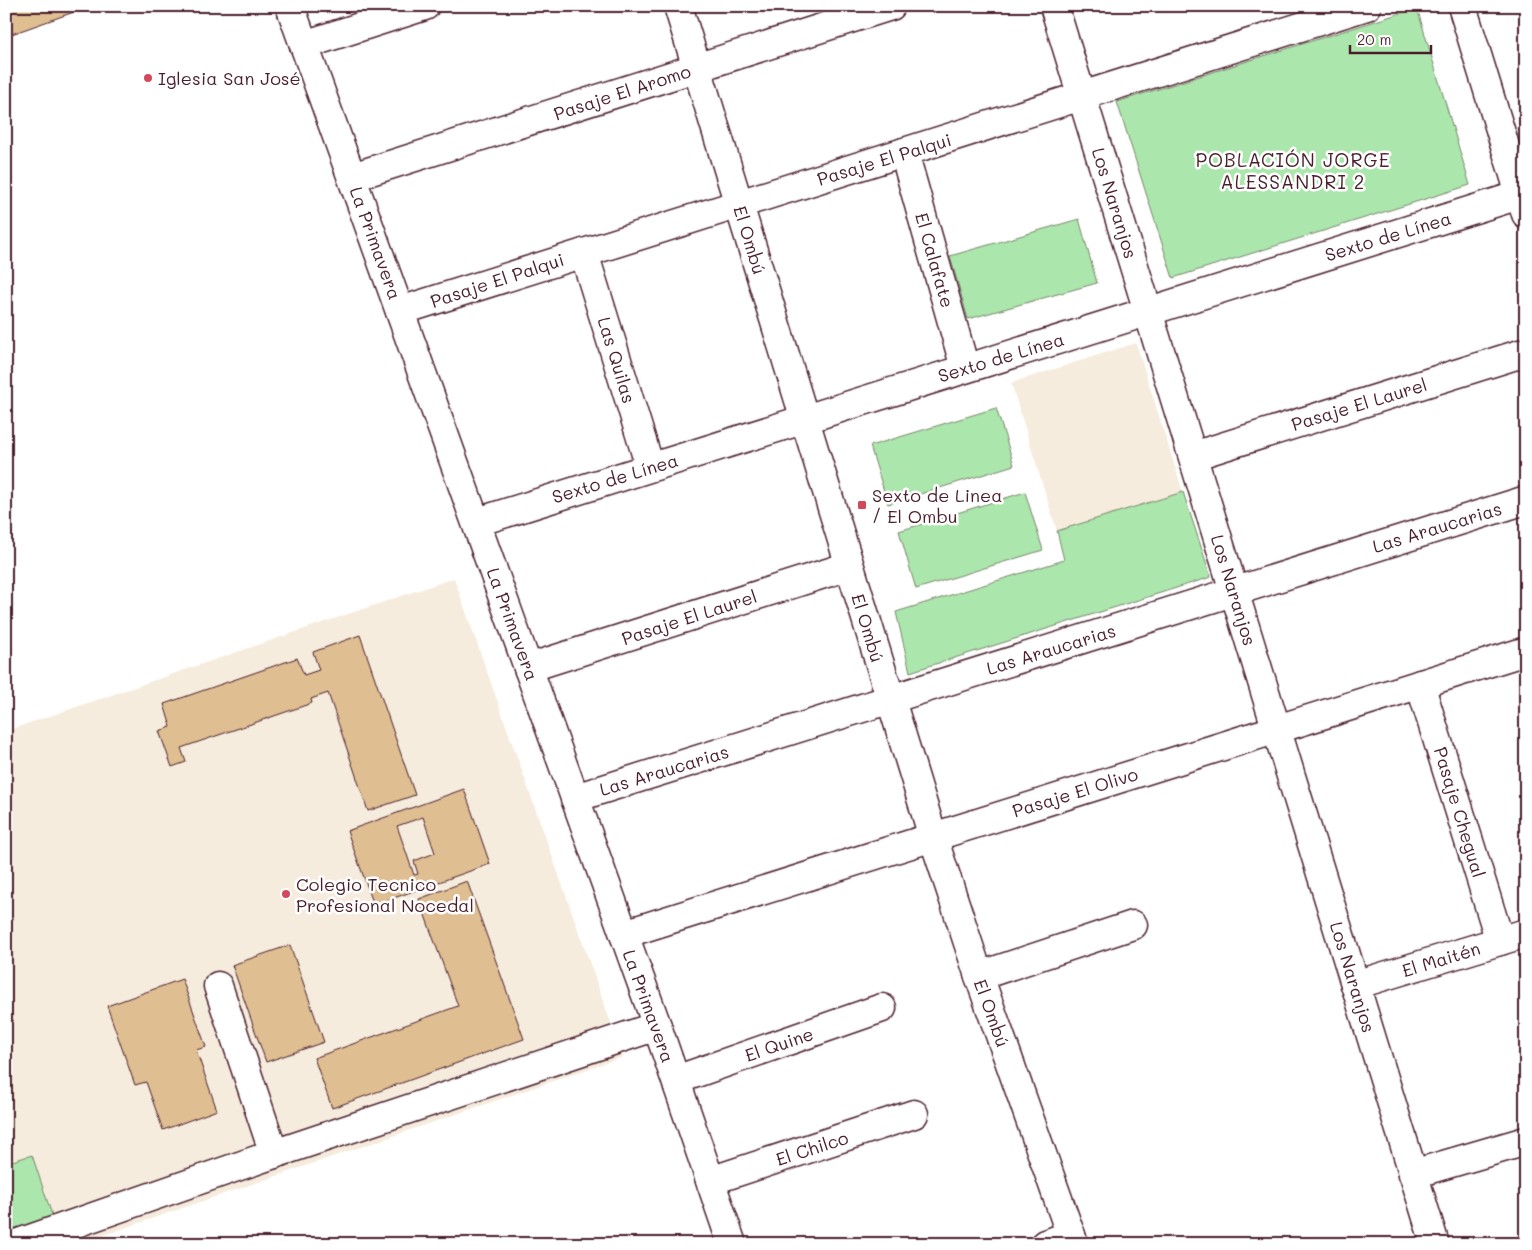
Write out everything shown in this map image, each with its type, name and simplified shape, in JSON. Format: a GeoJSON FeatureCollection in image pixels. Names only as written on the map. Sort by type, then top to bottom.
{"type":"FeatureCollection","features":[{"type":"Feature","properties":{"kind":"street","name":"La Primavera"},"geometry":{"type":"LineString","coordinates":[[290,6],[576,798],[732,1244]]}},
{"type":"Feature","properties":{"kind":"street"},"geometry":{"type":"LineString","coordinates":[[304,44],[424,6]]}},
{"type":"Feature","properties":{"kind":"street","name":"El Ombú"},"geometry":{"type":"LineString","coordinates":[[678,6],[933,837],[979,976],[1073,1239]]}},
{"type":"Feature","properties":{"kind":"street","name":"Pasaje El Aromo"},"geometry":{"type":"LineString","coordinates":[[352,178],[891,6]]}},
{"type":"Feature","properties":{"kind":"street","name":"Los Naranjos"},"geometry":{"type":"LineString","coordinates":[[1054,6],[1435,1244]]}},
{"type":"Feature","properties":{"kind":"street","name":"Pasaje El Palqui"},"geometry":{"type":"LineString","coordinates":[[400,311],[1367,6]]}},
{"type":"Feature","properties":{"kind":"street"},"geometry":{"type":"LineString","coordinates":[[1462,6],[1524,200]]}},
{"type":"Feature","properties":{"kind":"street","name":"El Calafate"},"geometry":{"type":"LineString","coordinates":[[904,152],[965,368]]}},
{"type":"Feature","properties":{"kind":"street","name":"Sexto de Línea"},"geometry":{"type":"LineString","coordinates":[[477,522],[1148,311],[1524,200]]}},
{"type":"Feature","properties":{"kind":"street","name":"Las Quilas"},"geometry":{"type":"LineString","coordinates":[[584,253],[650,467]]}},
{"type":"Feature","properties":{"kind":"street","name":"Pasaje El Laurel"},"geometry":{"type":"LineString","coordinates":[[1192,456],[1526,352]]}},
{"type":"Feature","properties":{"kind":"street","name":"Las Araucarias"},"geometry":{"type":"LineString","coordinates":[[576,798],[1526,500]]}},
{"type":"Feature","properties":{"kind":"street","name":"Pasaje El Laurel"},"geometry":{"type":"LineString","coordinates":[[528,668],[849,566]]}},
{"type":"Feature","properties":{"kind":"street","name":"Pasaje El Olivo"},"geometry":{"type":"LineString","coordinates":[[624,934],[1526,651]]}},
{"type":"Feature","properties":{"kind":"street","name":"Pasaje Chegual"},"geometry":{"type":"LineString","coordinates":[[1420,684],[1500,941]]}},
{"type":"Feature","properties":{"kind":"street"},"geometry":{"type":"LineString","coordinates":[[979,976],[1133,924]]}},
{"type":"Feature","properties":{"kind":"street","name":"El Maitén"},"geometry":{"type":"LineString","coordinates":[[1355,985],[1526,933]]}},
{"type":"Feature","properties":{"kind":"street"},"geometry":{"type":"LineString","coordinates":[[218,986],[274,1154]]}},
{"type":"Feature","properties":{"kind":"street","name":"El Quine"},"geometry":{"type":"LineString","coordinates":[[676,1080],[882,1008]]}},
{"type":"Feature","properties":{"kind":"street"},"geometry":{"type":"LineString","coordinates":[[16,1244],[274,1154],[657,1026]]}},
{"type":"Feature","properties":{"kind":"street","name":"El Chilco"},"geometry":{"type":"LineString","coordinates":[[710,1181],[914,1114]]}},
{"type":"Feature","properties":{"kind":"street"},"geometry":{"type":"LineString","coordinates":[[1413,1174],[1526,1142]]}},
{"type":"Feature","properties":{"kind":"street"},"geometry":{"type":"LineString","coordinates":[[1045,1244],[1073,1239]]}},
{"type":"Feature","properties":{"kind":"shaded area"},"geometry":{"type":"Polygon","coordinates":[[[1136,343],[1183,492],[1057,531],[1011,383],[1136,343]]]}},
{"type":"Feature","properties":{"kind":"shaded area","name":"Colegio Tecnico Profesional Nocedal"},"geometry":{"type":"Polygon","coordinates":[[[454,578],[623,1057],[78,1244],[6,1244],[6,731],[454,578]]]}},
{"type":"Feature","properties":{"kind":"green space"},"geometry":{"type":"Polygon","coordinates":[[[1417,8],[1470,185],[1173,278],[1117,102],[1417,8]]]}},
{"type":"Feature","properties":{"kind":"green space"},"geometry":{"type":"Polygon","coordinates":[[[1079,219],[1097,283],[968,319],[950,256],[1079,219]]]}},
{"type":"Feature","properties":{"kind":"green space"},"geometry":{"type":"Polygon","coordinates":[[[996,408],[1014,465],[888,504],[870,446],[996,408]]]}},
{"type":"Feature","properties":{"kind":"green space"},"geometry":{"type":"Polygon","coordinates":[[[1025,492],[1043,550],[916,589],[899,531],[1025,492]]]}},
{"type":"Feature","properties":{"kind":"green space"},"geometry":{"type":"Polygon","coordinates":[[[1183,492],[1211,577],[910,672],[896,612],[1064,560],[1057,531],[1183,492]]]}},
{"type":"Feature","properties":{"kind":"green space"},"geometry":{"type":"Polygon","coordinates":[[[32,1155],[53,1218],[6,1234],[6,1163],[32,1155]]]}},
{"type":"Feature","properties":{"kind":"building"},"geometry":{"type":"Polygon","coordinates":[[[6,6],[91,6],[6,36],[6,6]]]}},
{"type":"Feature","properties":{"kind":"building"},"geometry":{"type":"Polygon","coordinates":[[[360,635],[415,795],[368,811],[328,693],[311,699],[312,703],[181,748],[186,762],[172,767],[159,731],[171,727],[164,704],[297,658],[304,675],[319,670],[313,652],[360,635]]]}},
{"type":"Feature","properties":{"kind":"building"},"geometry":{"type":"Polygon","coordinates":[[[464,789],[490,864],[374,905],[347,831],[464,789]],[[423,817],[397,826],[414,875],[418,874],[414,861],[435,853],[423,817]]]}},
{"type":"Feature","properties":{"kind":"building"},"geometry":{"type":"Polygon","coordinates":[[[467,881],[524,1039],[332,1108],[314,1058],[458,1006],[419,899],[467,881]]]}},
{"type":"Feature","properties":{"kind":"building"},"geometry":{"type":"Polygon","coordinates":[[[290,945],[324,1042],[266,1062],[232,965],[290,945]]]}},
{"type":"Feature","properties":{"kind":"building"},"geometry":{"type":"Polygon","coordinates":[[[182,979],[206,1047],[196,1050],[217,1110],[163,1130],[146,1082],[135,1085],[107,1006],[182,979]]]}},
{"type":"Feature","properties":{"kind":"place","name":"Iglesia San José"},"geometry":{"type":"Point","coordinates":[148,78]}},
{"type":"Feature","properties":{"kind":"place","name":"Sexto de Linea / El Ombu"},"geometry":{"type":"Point","coordinates":[862,505]}},
{"type":"Feature","properties":{"kind":"place","name":"Colegio Tecnico Profesional Nocedal"},"geometry":{"type":"Point","coordinates":[286,894]}},
{"type":"Feature","properties":{"kind":"district","name":"POBLACIÓN JORGE ALESSANDRI 2"},"geometry":{"type":"Point","coordinates":[1293,170]}}]}
